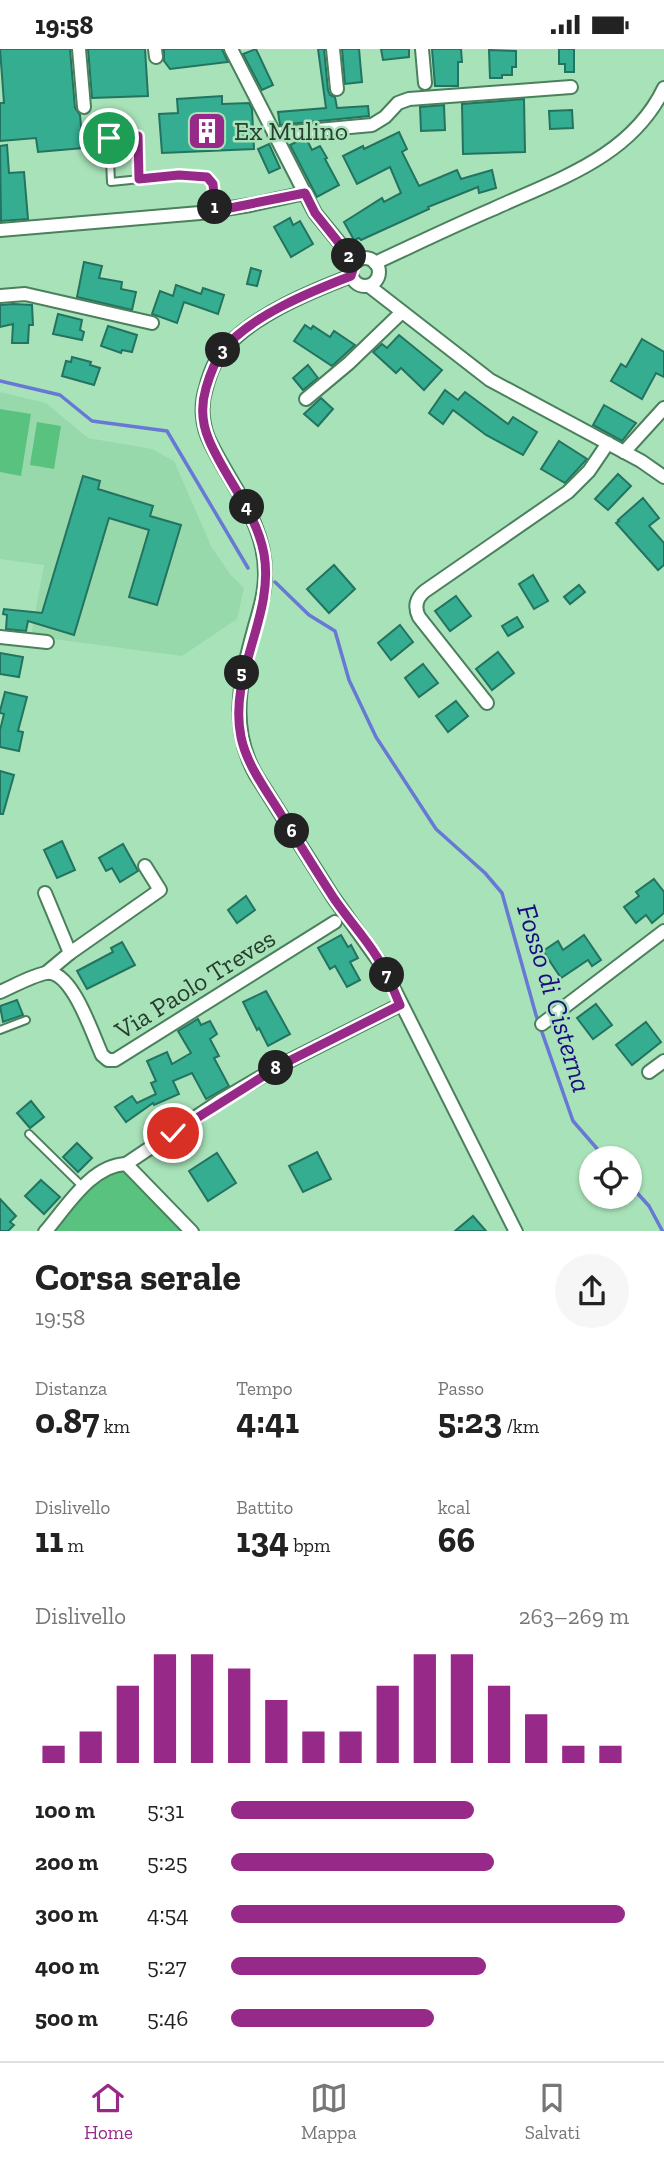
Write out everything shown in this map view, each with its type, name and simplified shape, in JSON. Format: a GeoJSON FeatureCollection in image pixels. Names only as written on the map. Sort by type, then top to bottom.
{"type":"FeatureCollection","features":[{"type":"Feature","properties":{"kind":"street"},"geometry":{"type":"LineString","coordinates":[[79,49],[84,107]]}},
{"type":"Feature","properties":{"kind":"street"},"geometry":{"type":"LineString","coordinates":[[230,49],[315,213],[355,263]]}},
{"type":"Feature","properties":{"kind":"street"},"geometry":{"type":"LineString","coordinates":[[333,49],[337,89]]}},
{"type":"Feature","properties":{"kind":"street"},"geometry":{"type":"LineString","coordinates":[[422,49],[425,83]]}},
{"type":"Feature","properties":{"kind":"street"},"geometry":{"type":"LineString","coordinates":[[274,134],[372,125],[385,117],[400,101],[425,96],[571,87]]}},
{"type":"Feature","properties":{"kind":"street"},"geometry":{"type":"LineString","coordinates":[[516,1231],[378,958],[333,897],[256,775],[243,747],[238,719],[239,691],[265,583],[264,559],[252,519],[207,436],[203,402],[209,376],[223,351],[245,330],[278,310],[351,276],[355,263],[363,258],[375,263],[604,156],[626,140],[642,123],[664,88]]}},
{"type":"Feature","properties":{"kind":"street"},"geometry":{"type":"LineString","coordinates":[[0,230],[215,211],[305,193]]}},
{"type":"Feature","properties":{"kind":"street"},"geometry":{"type":"LineString","coordinates":[[369,286],[379,276],[375,263]]}},
{"type":"Feature","properties":{"kind":"street"},"geometry":{"type":"LineString","coordinates":[[351,276],[356,283],[369,286],[485,376],[624,452],[664,477]]}},
{"type":"Feature","properties":{"kind":"street"},"geometry":{"type":"LineString","coordinates":[[0,296],[25,295],[152,323]]}},
{"type":"Feature","properties":{"kind":"street"},"geometry":{"type":"LineString","coordinates":[[306,399],[349,363],[402,312]]}},
{"type":"Feature","properties":{"kind":"street"},"geometry":{"type":"LineString","coordinates":[[624,452],[664,408]]}},
{"type":"Feature","properties":{"kind":"street"},"geometry":{"type":"LineString","coordinates":[[487,703],[419,617],[416,610],[418,600],[425,591],[568,492],[589,471],[608,443]]}},
{"type":"Feature","properties":{"kind":"street"},"geometry":{"type":"LineString","coordinates":[[0,637],[47,642]]}},
{"type":"Feature","properties":{"kind":"street"},"geometry":{"type":"LineString","coordinates":[[0,992],[46,973],[160,890],[145,866]]}},
{"type":"Feature","properties":{"kind":"street"},"geometry":{"type":"LineString","coordinates":[[45,893],[70,953]]}},
{"type":"Feature","properties":{"kind":"street","name":"Via Paolo Treves"},"geometry":{"type":"LineString","coordinates":[[46,973],[56,974],[67,982],[103,1055],[108,1060],[115,1060],[335,922]]}},
{"type":"Feature","properties":{"kind":"street"},"geometry":{"type":"LineString","coordinates":[[542,1024],[664,931]]}},
{"type":"Feature","properties":{"kind":"street"},"geometry":{"type":"LineString","coordinates":[[45,1231],[103,1170],[126,1164],[220,1101],[281,1065],[400,1005]]}},
{"type":"Feature","properties":{"kind":"street"},"geometry":{"type":"LineString","coordinates":[[649,1072],[664,1061]]}},
{"type":"Feature","properties":{"kind":"street"},"geometry":{"type":"LineString","coordinates":[[126,1164],[192,1231]]}},
{"type":"Feature","properties":{"kind":"lane"},"geometry":{"type":"LineString","coordinates":[[139,179],[138,136],[109,138],[111,182],[179,175],[207,177],[213,184],[215,211]]}},
{"type":"Feature","properties":{"kind":"lane"},"geometry":{"type":"LineString","coordinates":[[0,1030],[26,1020]]}},
{"type":"Feature","properties":{"kind":"lane"},"geometry":{"type":"LineString","coordinates":[[29,1134],[83,1188]]}},
{"type":"Feature","properties":{"kind":"shaded area"},"geometry":{"type":"Polygon","coordinates":[[[0,392],[46,403],[88,438],[152,449],[174,461],[212,548],[230,574],[244,588],[237,619],[182,656],[31,636],[44,565],[0,559],[0,392]]]}},
{"type":"Feature","properties":{"kind":"shaded area"},"geometry":{"type":"Polygon","coordinates":[[[0,409],[31,414],[21,476],[0,472],[0,409]]]}},
{"type":"Feature","properties":{"kind":"shaded area"},"geometry":{"type":"Polygon","coordinates":[[[37,422],[61,426],[54,469],[30,465],[37,422]]]}},
{"type":"Feature","properties":{"kind":"shaded area"},"geometry":{"type":"Polygon","coordinates":[[[126,1164],[191,1231],[46,1231],[84,1188],[126,1164]]]}},
{"type":"Feature","properties":{"kind":"building"},"geometry":{"type":"Polygon","coordinates":[[[0,49],[70,49],[75,108],[80,115],[83,148],[38,152],[36,138],[0,141],[0,103],[4,103],[0,49]]]}},
{"type":"Feature","properties":{"kind":"building"},"geometry":{"type":"Polygon","coordinates":[[[88,49],[145,49],[148,96],[92,98],[88,49]]]}},
{"type":"Feature","properties":{"kind":"building"},"geometry":{"type":"Polygon","coordinates":[[[164,49],[222,49],[228,62],[170,69],[164,61],[164,49]]]}},
{"type":"Feature","properties":{"kind":"building"},"geometry":{"type":"Polygon","coordinates":[[[256,49],[273,85],[262,90],[243,54],[256,49]]]}},
{"type":"Feature","properties":{"kind":"building"},"geometry":{"type":"Polygon","coordinates":[[[318,49],[324,49],[328,90],[330,95],[335,97],[337,108],[368,106],[369,116],[280,125],[278,112],[326,108],[318,49]]]}},
{"type":"Feature","properties":{"kind":"building"},"geometry":{"type":"Polygon","coordinates":[[[342,49],[359,49],[362,82],[345,84],[342,49]]]}},
{"type":"Feature","properties":{"kind":"building"},"geometry":{"type":"Polygon","coordinates":[[[381,49],[409,49],[409,57],[383,60],[381,49]]]}},
{"type":"Feature","properties":{"kind":"building"},"geometry":{"type":"Polygon","coordinates":[[[432,49],[461,49],[458,86],[435,86],[432,49]]]}},
{"type":"Feature","properties":{"kind":"building"},"geometry":{"type":"Polygon","coordinates":[[[559,49],[574,49],[574,72],[565,72],[565,64],[559,64],[559,49]]]}},
{"type":"Feature","properties":{"kind":"building"},"geometry":{"type":"Polygon","coordinates":[[[489,50],[516,51],[516,67],[512,67],[512,75],[490,78],[489,50]]]}},
{"type":"Feature","properties":{"kind":"building","name":"Ex Mulino"},"geometry":{"type":"Polygon","coordinates":[[[222,96],[222,104],[249,103],[252,109],[254,149],[162,153],[159,114],[178,113],[177,99],[222,96]]]}},
{"type":"Feature","properties":{"kind":"building"},"geometry":{"type":"Polygon","coordinates":[[[524,99],[525,152],[463,154],[462,104],[524,99]]]}},
{"type":"Feature","properties":{"kind":"building"},"geometry":{"type":"Polygon","coordinates":[[[444,105],[445,130],[421,131],[420,107],[444,105]]]}},
{"type":"Feature","properties":{"kind":"building"},"geometry":{"type":"Polygon","coordinates":[[[572,110],[573,128],[550,129],[549,111],[572,110]]]}},
{"type":"Feature","properties":{"kind":"building"},"geometry":{"type":"Polygon","coordinates":[[[399,132],[407,149],[402,152],[419,186],[457,170],[461,179],[492,170],[496,188],[479,193],[478,187],[428,207],[429,209],[361,240],[354,240],[344,222],[382,198],[384,202],[401,193],[390,167],[357,184],[343,156],[399,132]]]}},
{"type":"Feature","properties":{"kind":"building"},"geometry":{"type":"Polygon","coordinates":[[[307,140],[312,150],[320,146],[339,185],[317,197],[290,145],[307,140]]]}},
{"type":"Feature","properties":{"kind":"building"},"geometry":{"type":"Polygon","coordinates":[[[269,144],[280,168],[269,173],[258,149],[269,144]]]}},
{"type":"Feature","properties":{"kind":"building"},"geometry":{"type":"Polygon","coordinates":[[[7,145],[9,173],[24,172],[28,219],[1,221],[0,146],[7,145]]]}},
{"type":"Feature","properties":{"kind":"building"},"geometry":{"type":"Polygon","coordinates":[[[290,218],[293,225],[300,221],[313,244],[291,257],[274,227],[290,218]]]}},
{"type":"Feature","properties":{"kind":"building"},"geometry":{"type":"Polygon","coordinates":[[[84,262],[102,266],[99,278],[122,282],[121,289],[136,292],[132,310],[77,297],[84,262]]]}},
{"type":"Feature","properties":{"kind":"building"},"geometry":{"type":"Polygon","coordinates":[[[251,268],[261,271],[257,286],[247,284],[251,268]]]}},
{"type":"Feature","properties":{"kind":"building"},"geometry":{"type":"Polygon","coordinates":[[[176,285],[201,294],[203,288],[224,295],[218,314],[184,302],[177,323],[152,314],[160,291],[173,296],[176,285]]]}},
{"type":"Feature","properties":{"kind":"building"},"geometry":{"type":"Polygon","coordinates":[[[0,305],[32,305],[33,325],[29,325],[28,343],[12,343],[13,324],[0,327],[0,305]]]}},
{"type":"Feature","properties":{"kind":"building"},"geometry":{"type":"Polygon","coordinates":[[[58,314],[82,320],[82,340],[53,334],[58,314]]]}},
{"type":"Feature","properties":{"kind":"building"},"geometry":{"type":"Polygon","coordinates":[[[305,325],[311,329],[313,326],[330,337],[334,331],[355,345],[332,366],[294,341],[305,325]]]}},
{"type":"Feature","properties":{"kind":"building"},"geometry":{"type":"Polygon","coordinates":[[[108,326],[137,335],[132,352],[122,350],[121,353],[101,346],[108,326]]]}},
{"type":"Feature","properties":{"kind":"building"},"geometry":{"type":"Polygon","coordinates":[[[399,335],[442,370],[424,390],[401,368],[396,373],[373,352],[382,344],[387,348],[399,335]]]}},
{"type":"Feature","properties":{"kind":"building"},"geometry":{"type":"Polygon","coordinates":[[[642,339],[664,352],[664,377],[656,373],[642,399],[611,381],[621,364],[626,367],[642,339]]]}},
{"type":"Feature","properties":{"kind":"building"},"geometry":{"type":"Polygon","coordinates":[[[72,357],[91,362],[90,365],[100,368],[94,385],[62,376],[66,361],[71,362],[72,357]]]}},
{"type":"Feature","properties":{"kind":"building"},"geometry":{"type":"Polygon","coordinates":[[[308,365],[318,378],[303,390],[293,378],[308,365]]]}},
{"type":"Feature","properties":{"kind":"building"},"geometry":{"type":"Polygon","coordinates":[[[445,390],[458,400],[465,392],[508,424],[513,417],[537,432],[523,455],[486,435],[453,410],[443,424],[429,413],[445,390]]]}},
{"type":"Feature","properties":{"kind":"building"},"geometry":{"type":"Polygon","coordinates":[[[321,398],[333,409],[318,426],[304,414],[321,398]]]}},
{"type":"Feature","properties":{"kind":"building"},"geometry":{"type":"Polygon","coordinates":[[[604,405],[636,423],[622,441],[593,425],[604,405]]]}},
{"type":"Feature","properties":{"kind":"building"},"geometry":{"type":"Polygon","coordinates":[[[559,441],[587,459],[565,483],[541,469],[559,441]]]}},
{"type":"Feature","properties":{"kind":"building"},"geometry":{"type":"Polygon","coordinates":[[[618,474],[631,486],[608,510],[595,499],[618,474]]]}},
{"type":"Feature","properties":{"kind":"building"},"geometry":{"type":"Polygon","coordinates":[[[83,476],[100,481],[98,489],[153,506],[150,516],[181,525],[157,605],[129,597],[149,530],[109,518],[74,635],[28,621],[26,631],[6,629],[7,615],[3,614],[4,609],[42,613],[83,476]]]}},
{"type":"Feature","properties":{"kind":"building"},"geometry":{"type":"Polygon","coordinates":[[[643,498],[659,518],[649,526],[664,543],[664,565],[658,570],[616,523],[643,498]]]}},
{"type":"Feature","properties":{"kind":"building"},"geometry":{"type":"Polygon","coordinates":[[[334,565],[355,589],[329,613],[307,589],[334,565]]]}},
{"type":"Feature","properties":{"kind":"building"},"geometry":{"type":"Polygon","coordinates":[[[533,575],[548,601],[534,609],[519,584],[533,575]]]}},
{"type":"Feature","properties":{"kind":"building"},"geometry":{"type":"Polygon","coordinates":[[[579,585],[585,592],[570,604],[564,597],[579,585]]]}},
{"type":"Feature","properties":{"kind":"building"},"geometry":{"type":"Polygon","coordinates":[[[456,596],[471,616],[450,631],[435,611],[456,596]]]}},
{"type":"Feature","properties":{"kind":"building"},"geometry":{"type":"Polygon","coordinates":[[[517,617],[523,627],[508,636],[502,626],[517,617]]]}},
{"type":"Feature","properties":{"kind":"building"},"geometry":{"type":"Polygon","coordinates":[[[400,625],[413,642],[391,660],[378,643],[400,625]]]}},
{"type":"Feature","properties":{"kind":"building"},"geometry":{"type":"Polygon","coordinates":[[[498,652],[514,673],[492,690],[476,669],[498,652]]]}},
{"type":"Feature","properties":{"kind":"building"},"geometry":{"type":"Polygon","coordinates":[[[0,653],[23,657],[19,677],[0,674],[0,653]]]}},
{"type":"Feature","properties":{"kind":"building"},"geometry":{"type":"Polygon","coordinates":[[[423,664],[438,683],[419,697],[405,678],[423,664]]]}},
{"type":"Feature","properties":{"kind":"building"},"geometry":{"type":"Polygon","coordinates":[[[5,692],[27,697],[18,731],[23,732],[19,751],[0,747],[4,714],[0,711],[5,692]]]}},
{"type":"Feature","properties":{"kind":"building"},"geometry":{"type":"Polygon","coordinates":[[[456,701],[468,716],[448,732],[436,716],[456,701]]]}},
{"type":"Feature","properties":{"kind":"building"},"geometry":{"type":"Polygon","coordinates":[[[0,771],[14,775],[3,814],[0,814],[0,771]]]}},
{"type":"Feature","properties":{"kind":"building"},"geometry":{"type":"Polygon","coordinates":[[[62,841],[75,870],[57,878],[44,850],[62,841]]]}},
{"type":"Feature","properties":{"kind":"building"},"geometry":{"type":"Polygon","coordinates":[[[123,844],[138,871],[120,882],[112,868],[106,871],[99,858],[123,844]]]}},
{"type":"Feature","properties":{"kind":"building"},"geometry":{"type":"Polygon","coordinates":[[[654,879],[664,892],[664,913],[652,923],[646,915],[636,923],[624,907],[639,896],[636,892],[654,879]]]}},
{"type":"Feature","properties":{"kind":"building"},"geometry":{"type":"Polygon","coordinates":[[[246,896],[255,910],[237,923],[228,910],[246,896]]]}},
{"type":"Feature","properties":{"kind":"building"},"geometry":{"type":"Polygon","coordinates":[[[341,935],[358,958],[350,962],[360,980],[347,987],[335,966],[330,969],[318,948],[341,935]]]}},
{"type":"Feature","properties":{"kind":"building"},"geometry":{"type":"Polygon","coordinates":[[[584,935],[601,960],[592,966],[588,960],[561,978],[543,951],[558,941],[563,950],[584,935]]]}},
{"type":"Feature","properties":{"kind":"building"},"geometry":{"type":"Polygon","coordinates":[[[122,942],[135,965],[87,989],[77,971],[113,952],[111,948],[122,942]]]}},
{"type":"Feature","properties":{"kind":"building"},"geometry":{"type":"Polygon","coordinates":[[[266,991],[290,1034],[268,1046],[243,1002],[266,991]]]}},
{"type":"Feature","properties":{"kind":"building"},"geometry":{"type":"Polygon","coordinates":[[[17,1000],[23,1015],[3,1022],[0,1006],[17,1000]]]}},
{"type":"Feature","properties":{"kind":"building"},"geometry":{"type":"Polygon","coordinates":[[[596,1004],[612,1025],[593,1039],[577,1018],[596,1004]]]}},
{"type":"Feature","properties":{"kind":"building"},"geometry":{"type":"Polygon","coordinates":[[[198,1019],[201,1025],[210,1021],[217,1034],[210,1039],[219,1056],[214,1058],[229,1086],[206,1099],[192,1073],[173,1081],[179,1094],[154,1105],[153,1103],[126,1122],[115,1107],[132,1096],[137,1103],[156,1094],[151,1083],[156,1081],[147,1061],[167,1052],[172,1064],[191,1053],[178,1031],[198,1019]]]}},
{"type":"Feature","properties":{"kind":"building"},"geometry":{"type":"Polygon","coordinates":[[[646,1022],[661,1042],[632,1065],[616,1045],[646,1022]]]}},
{"type":"Feature","properties":{"kind":"building"},"geometry":{"type":"Polygon","coordinates":[[[31,1101],[44,1117],[30,1128],[17,1113],[31,1101]]]}},
{"type":"Feature","properties":{"kind":"building"},"geometry":{"type":"Polygon","coordinates":[[[77,1143],[92,1158],[78,1172],[63,1157],[77,1143]]]}},
{"type":"Feature","properties":{"kind":"building"},"geometry":{"type":"Polygon","coordinates":[[[317,1152],[331,1179],[303,1192],[289,1166],[317,1152]]]}},
{"type":"Feature","properties":{"kind":"building"},"geometry":{"type":"Polygon","coordinates":[[[217,1153],[236,1183],[208,1201],[189,1171],[217,1153]]]}},
{"type":"Feature","properties":{"kind":"building"},"geometry":{"type":"Polygon","coordinates":[[[41,1180],[60,1197],[44,1214],[25,1196],[41,1180]]]}},
{"type":"Feature","properties":{"kind":"building"},"geometry":{"type":"Polygon","coordinates":[[[0,1199],[16,1216],[10,1222],[14,1225],[8,1231],[0,1231],[0,1199]]]}},
{"type":"Feature","properties":{"kind":"building"},"geometry":{"type":"Polygon","coordinates":[[[473,1216],[486,1231],[455,1231],[473,1216]]]}},
{"type":"Feature","properties":{"kind":"waterway","name":"Fosso di Cisterna"},"geometry":{"type":"LineString","coordinates":[[0,381],[60,395],[92,421],[167,431],[248,568]]}},
{"type":"Feature","properties":{"kind":"waterway","name":"Fosso di Cisterna"},"geometry":{"type":"LineString","coordinates":[[275,582],[309,615],[335,631],[349,680],[376,737],[436,829],[485,873],[502,893],[536,1015],[573,1121],[595,1146]]}},
{"type":"Feature","properties":{"kind":"waterway","name":"Fosso di Cisterna"},"geometry":{"type":"LineString","coordinates":[[642,1198],[662,1231]]}},
{"type":"Feature","properties":{"kind":"place","name":"Ex Mulino"},"geometry":{"type":"Point","coordinates":[207,131]}},
{"type":"Feature","properties":{"kind":"route"},"geometry":{"type":"LineString","coordinates":[[109,138],[138,136],[139,179],[179,175],[207,177],[213,184],[215,211],[305,193],[315,213],[355,263],[351,276],[278,310],[245,330],[228,345],[209,376],[203,415],[210,443],[245,503],[258,532],[264,559],[264,593],[239,691],[238,719],[243,747],[256,775],[333,897],[378,958],[400,1005],[281,1065],[173,1133]]}}]}
